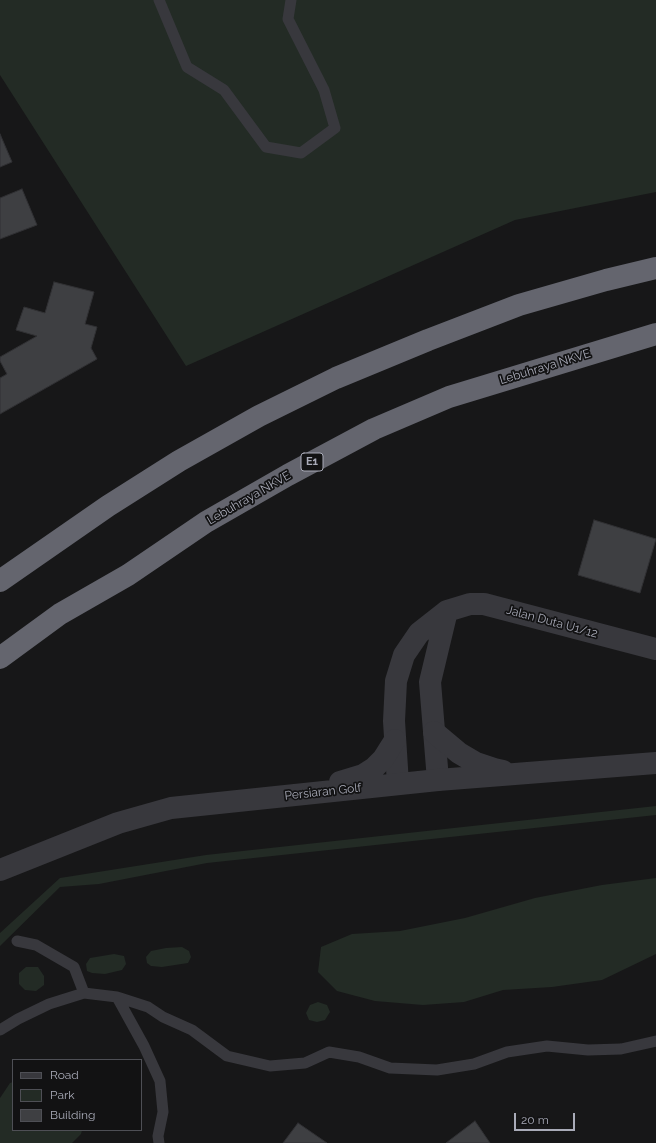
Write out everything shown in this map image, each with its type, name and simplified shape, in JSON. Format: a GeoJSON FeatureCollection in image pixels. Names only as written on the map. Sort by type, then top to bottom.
{"type":"FeatureCollection","features":[{"type":"Feature","properties":{"kind":"highway"},"geometry":{"type":"LineString","coordinates":[[0,581],[108,506],[178,461],[259,416],[336,378],[428,340],[519,305],[606,280],[656,268]]}},
{"type":"Feature","properties":{"kind":"highway","name":"Lebuhraya NKVE"},"geometry":{"type":"LineString","coordinates":[[0,658],[60,614],[128,575],[206,522],[288,475],[374,429],[450,397],[656,334]]}},
{"type":"Feature","properties":{"kind":"street","name":"Jalan Duta U1/12"},"geometry":{"type":"LineString","coordinates":[[447,611],[470,604],[484,604],[656,649]]}},
{"type":"Feature","properties":{"kind":"street"},"geometry":{"type":"LineString","coordinates":[[398,784],[394,721],[396,681],[404,655],[419,633],[447,611]]}},
{"type":"Feature","properties":{"kind":"street"},"geometry":{"type":"LineString","coordinates":[[438,780],[430,682],[447,611]]}},
{"type":"Feature","properties":{"kind":"street"},"geometry":{"type":"LineString","coordinates":[[396,681],[430,682]]}},
{"type":"Feature","properties":{"kind":"street"},"geometry":{"type":"LineString","coordinates":[[434,732],[459,753],[476,762],[494,769],[520,774]]}},
{"type":"Feature","properties":{"kind":"street"},"geometry":{"type":"LineString","coordinates":[[296,795],[363,775],[374,768],[383,759],[395,740]]}},
{"type":"Feature","properties":{"kind":"street","name":"Persiaran Golf"},"geometry":{"type":"LineString","coordinates":[[0,870],[118,823],[171,808],[438,780],[656,763]]}},
{"type":"Feature","properties":{"kind":"lane"},"geometry":{"type":"LineString","coordinates":[[159,0],[187,67],[224,90],[266,147],[302,153],[336,128],[324,90],[288,19],[291,0]]}},
{"type":"Feature","properties":{"kind":"lane"},"geometry":{"type":"LineString","coordinates":[[17,941],[36,945],[74,967],[84,993]]}},
{"type":"Feature","properties":{"kind":"lane"},"geometry":{"type":"LineString","coordinates":[[0,1030],[18,1019],[49,1004],[84,993],[117,996],[148,1006],[163,1017],[192,1030],[227,1056],[270,1066],[306,1063],[329,1052],[359,1057],[390,1068],[438,1070],[474,1064],[508,1052],[547,1046],[588,1050],[621,1049],[656,1041]]}},
{"type":"Feature","properties":{"kind":"lane"},"geometry":{"type":"LineString","coordinates":[[117,996],[144,1046],[160,1081],[163,1112],[158,1136],[159,1143]]}},
{"type":"Feature","properties":{"kind":"green space"},"geometry":{"type":"Polygon","coordinates":[[[0,0],[656,0],[656,192],[515,220],[186,366],[0,75],[0,0]]]}},
{"type":"Feature","properties":{"kind":"green space"},"geometry":{"type":"Polygon","coordinates":[[[656,806],[656,815],[207,863],[99,884],[60,887],[0,946],[0,933],[60,878],[206,855],[656,806]]]}},
{"type":"Feature","properties":{"kind":"green space"},"geometry":{"type":"Polygon","coordinates":[[[656,878],[656,954],[602,980],[552,987],[503,990],[464,1002],[423,1005],[375,1001],[337,991],[318,972],[321,947],[352,934],[400,931],[465,918],[535,898],[602,885],[656,878]]]}},
{"type":"Feature","properties":{"kind":"green space"},"geometry":{"type":"Polygon","coordinates":[[[182,947],[189,951],[191,957],[188,963],[162,967],[151,966],[147,963],[146,957],[151,951],[182,947]]]}},
{"type":"Feature","properties":{"kind":"green space"},"geometry":{"type":"Polygon","coordinates":[[[114,954],[124,956],[126,964],[122,970],[105,974],[87,971],[86,964],[90,958],[114,954]]]}},
{"type":"Feature","properties":{"kind":"green space"},"geometry":{"type":"Polygon","coordinates":[[[26,967],[38,967],[44,976],[44,985],[36,991],[25,990],[19,984],[19,973],[26,967]]]}},
{"type":"Feature","properties":{"kind":"green space"},"geometry":{"type":"Polygon","coordinates":[[[318,1002],[327,1005],[330,1012],[325,1020],[317,1022],[309,1020],[306,1013],[310,1005],[318,1002]]]}},
{"type":"Feature","properties":{"kind":"green space"},"geometry":{"type":"Polygon","coordinates":[[[12,1082],[12,1131],[82,1131],[81,1134],[72,1143],[0,1143],[0,1098],[12,1082]]]}},
{"type":"Feature","properties":{"kind":"building"},"geometry":{"type":"Polygon","coordinates":[[[0,134],[12,162],[0,167],[0,134]]]}},
{"type":"Feature","properties":{"kind":"building"},"geometry":{"type":"Polygon","coordinates":[[[22,189],[37,225],[0,239],[0,198],[22,189]]]}},
{"type":"Feature","properties":{"kind":"building"},"geometry":{"type":"Polygon","coordinates":[[[54,282],[94,292],[85,324],[97,327],[91,348],[97,359],[0,414],[0,378],[7,374],[0,361],[0,357],[37,336],[16,330],[24,307],[45,313],[54,282]]]}},
{"type":"Feature","properties":{"kind":"building"},"geometry":{"type":"Polygon","coordinates":[[[594,520],[656,539],[640,593],[578,575],[594,520]]]}},
{"type":"Feature","properties":{"kind":"building"},"geometry":{"type":"Polygon","coordinates":[[[475,1121],[490,1143],[446,1143],[475,1121]]]}},
{"type":"Feature","properties":{"kind":"building"},"geometry":{"type":"Polygon","coordinates":[[[298,1123],[327,1143],[283,1143],[298,1123]]]}}]}
